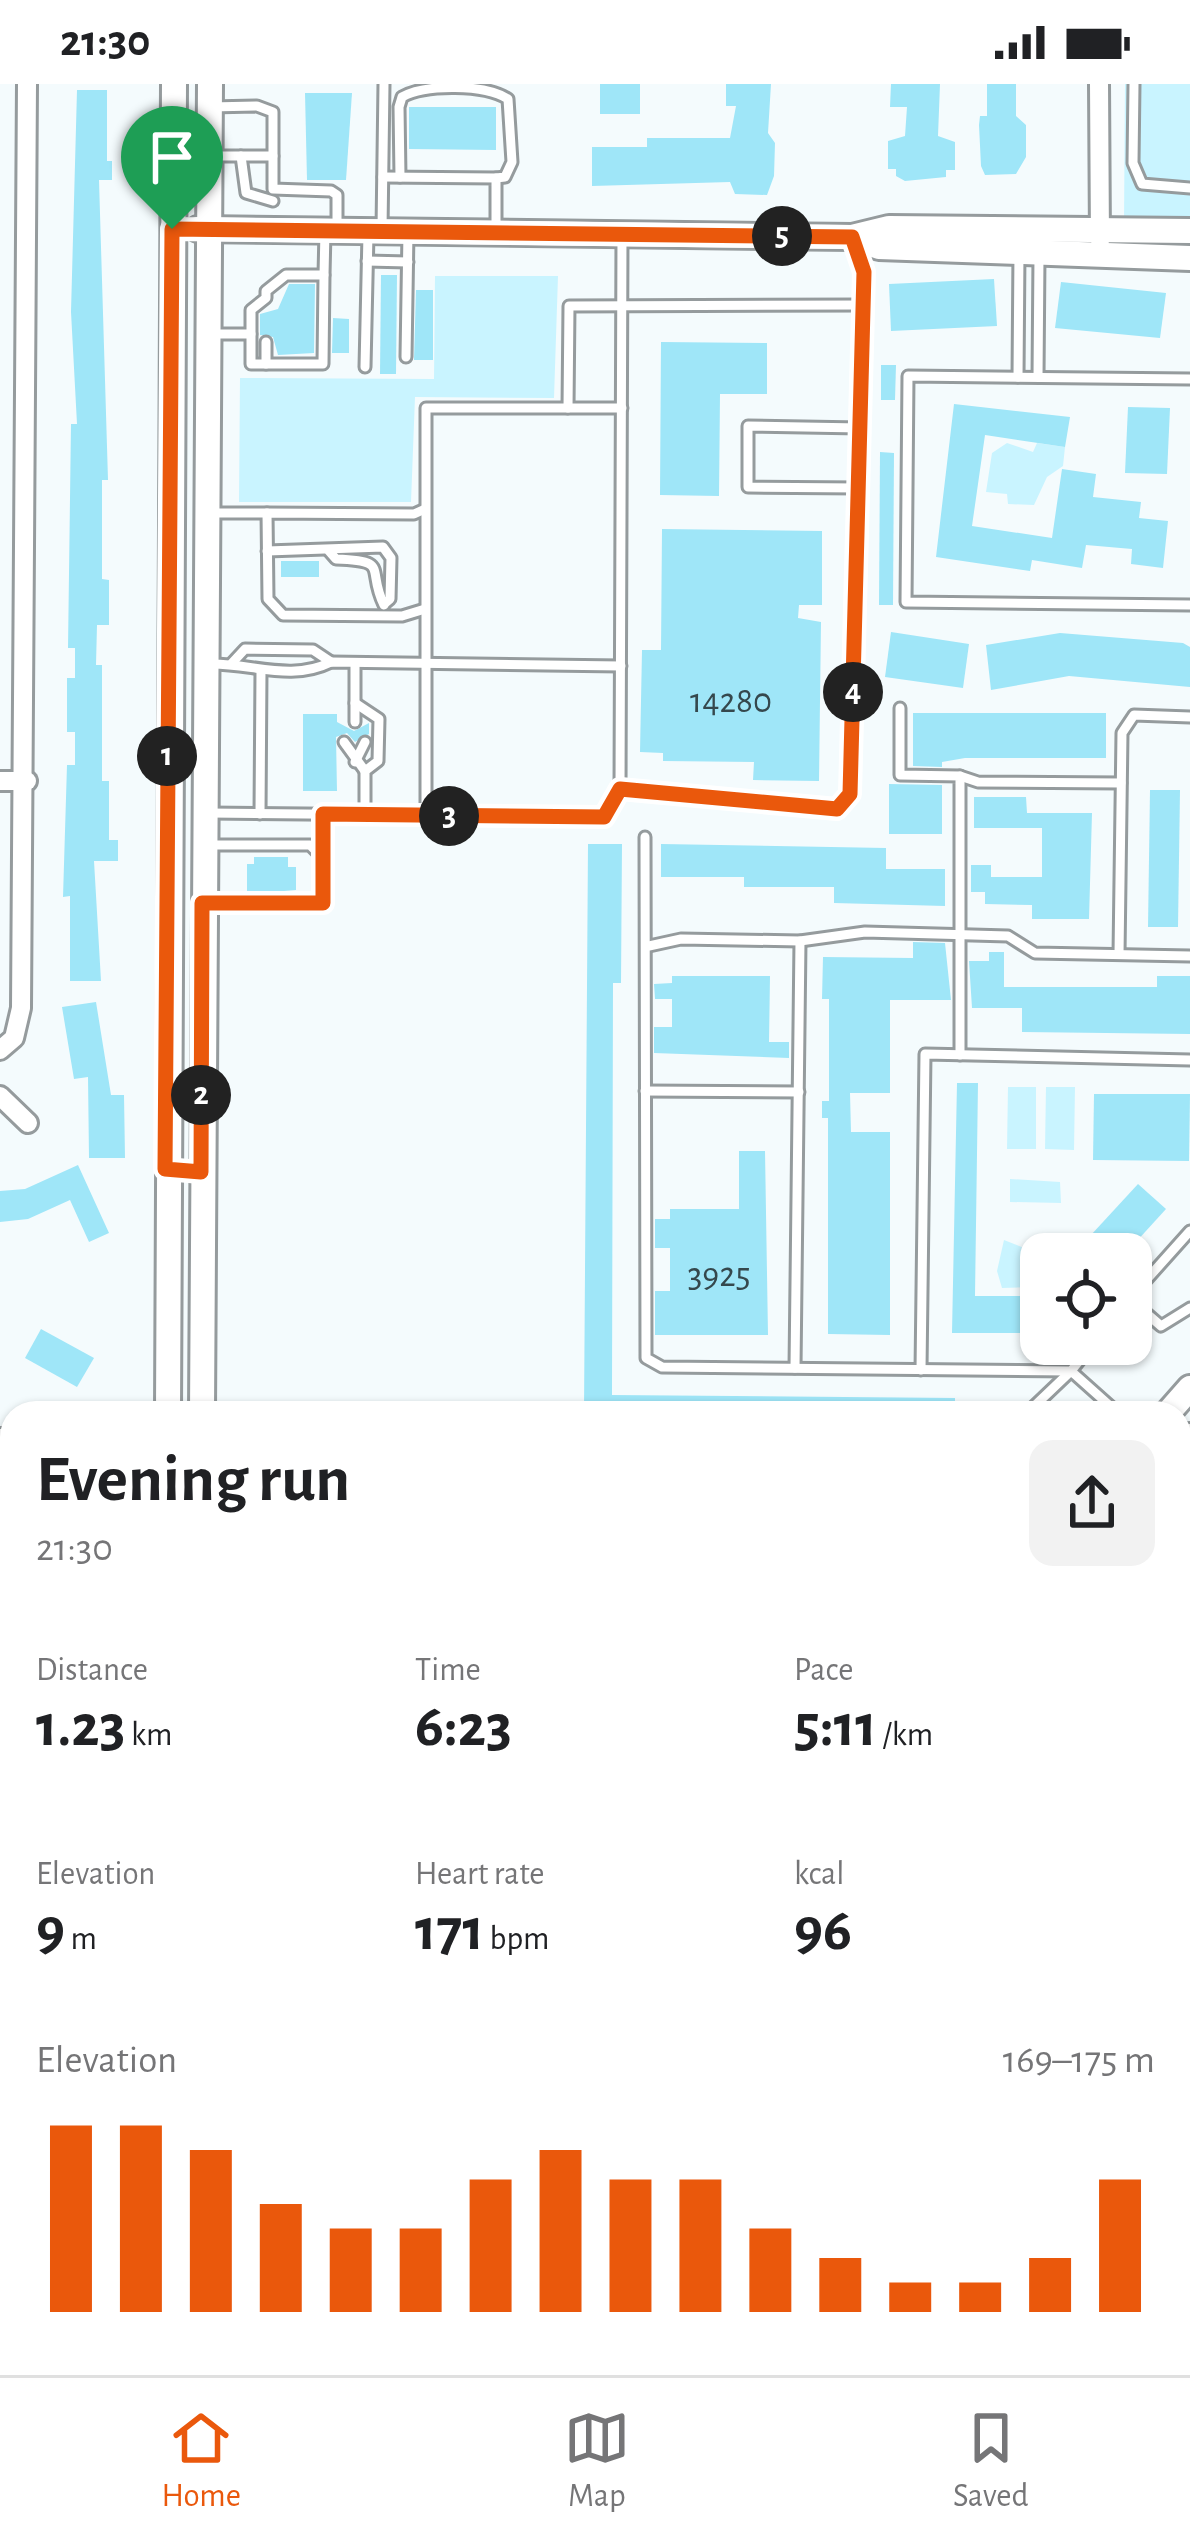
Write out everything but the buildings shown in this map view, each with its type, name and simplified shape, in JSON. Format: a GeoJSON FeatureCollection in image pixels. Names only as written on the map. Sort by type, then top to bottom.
{"type":"FeatureCollection","features":[{"type":"Feature","properties":{"kind":"main road"},"geometry":{"type":"LineString","coordinates":[[168,1401],[165,1169],[174,84]]}},
{"type":"Feature","properties":{"kind":"main road"},"geometry":{"type":"LineString","coordinates":[[202,1401],[210,96]]}},
{"type":"Feature","properties":{"kind":"main road"},"geometry":{"type":"LineString","coordinates":[[172,229],[852,237],[889,228],[1190,231]]}},
{"type":"Feature","properties":{"kind":"main road"},"geometry":{"type":"LineString","coordinates":[[852,237],[879,247],[1190,258]]}},
{"type":"Feature","properties":{"kind":"main road"},"geometry":{"type":"LineString","coordinates":[[168,664],[204,664]]}},
{"type":"Feature","properties":{"kind":"main road"},"geometry":{"type":"LineString","coordinates":[[165,1169],[201,1172]]}},
{"type":"Feature","properties":{"kind":"street"},"geometry":{"type":"LineString","coordinates":[[0,1051],[19,1026],[26,782],[28,84]]}},
{"type":"Feature","properties":{"kind":"street"},"geometry":{"type":"LineString","coordinates":[[1100,84],[1100,256]]}},
{"type":"Feature","properties":{"kind":"street"},"geometry":{"type":"LineString","coordinates":[[0,782],[26,782]]}},
{"type":"Feature","properties":{"kind":"street"},"geometry":{"type":"LineString","coordinates":[[0,1096],[28,1123]]}},
{"type":"Feature","properties":{"kind":"lane"},"geometry":{"type":"LineString","coordinates":[[383,84],[386,232],[408,262],[406,357]]}},
{"type":"Feature","properties":{"kind":"lane"},"geometry":{"type":"LineString","coordinates":[[1134,84],[1133,163],[1142,184],[1190,188]]}},
{"type":"Feature","properties":{"kind":"lane"},"geometry":{"type":"LineString","coordinates":[[383,177],[496,178],[505,177],[512,162],[508,99],[485,91],[422,90],[402,98],[400,177]]}},
{"type":"Feature","properties":{"kind":"lane"},"geometry":{"type":"LineString","coordinates":[[210,96],[273,112],[273,230]]}},
{"type":"Feature","properties":{"kind":"lane"},"geometry":{"type":"LineString","coordinates":[[210,157],[273,156]]}},
{"type":"Feature","properties":{"kind":"lane"},"geometry":{"type":"LineString","coordinates":[[241,157],[246,193],[332,191],[337,195],[320,291],[323,364],[251,364],[251,310],[283,291]]}},
{"type":"Feature","properties":{"kind":"lane"},"geometry":{"type":"LineString","coordinates":[[496,178],[496,233]]}},
{"type":"Feature","properties":{"kind":"lane"},"geometry":{"type":"LineString","coordinates":[[364,367],[368,261],[386,232]]}},
{"type":"Feature","properties":{"kind":"lane"},"geometry":{"type":"LineString","coordinates":[[203,813],[604,817],[620,789],[622,235]]}},
{"type":"Feature","properties":{"kind":"lane"},"geometry":{"type":"LineString","coordinates":[[620,789],[837,809],[850,794],[864,305],[864,272],[852,237]]}},
{"type":"Feature","properties":{"kind":"lane"},"geometry":{"type":"LineString","coordinates":[[1018,377],[1029,253]]}},
{"type":"Feature","properties":{"kind":"lane"},"geometry":{"type":"LineString","coordinates":[[1029,253],[1038,377]]}},
{"type":"Feature","properties":{"kind":"lane"},"geometry":{"type":"LineString","coordinates":[[368,261],[408,262]]}},
{"type":"Feature","properties":{"kind":"lane"},"geometry":{"type":"LineString","coordinates":[[266,299],[286,275],[324,274]]}},
{"type":"Feature","properties":{"kind":"lane"},"geometry":{"type":"LineString","coordinates":[[568,408],[569,306],[864,305]]}},
{"type":"Feature","properties":{"kind":"lane"},"geometry":{"type":"LineString","coordinates":[[208,334],[251,334]]}},
{"type":"Feature","properties":{"kind":"lane"},"geometry":{"type":"LineString","coordinates":[[266,342],[266,364]]}},
{"type":"Feature","properties":{"kind":"lane"},"geometry":{"type":"LineString","coordinates":[[1190,379],[908,376],[906,602],[1190,605]]}},
{"type":"Feature","properties":{"kind":"lane"},"geometry":{"type":"LineString","coordinates":[[426,815],[426,408],[622,408]]}},
{"type":"Feature","properties":{"kind":"lane"},"geometry":{"type":"LineString","coordinates":[[859,488],[748,487],[748,426],[860,428]]}},
{"type":"Feature","properties":{"kind":"lane"},"geometry":{"type":"LineString","coordinates":[[206,513],[414,514],[425,508]]}},
{"type":"Feature","properties":{"kind":"lane"},"geometry":{"type":"LineString","coordinates":[[267,514],[268,598],[283,616],[425,609]]}},
{"type":"Feature","properties":{"kind":"lane"},"geometry":{"type":"LineString","coordinates":[[267,551],[328,551],[335,545],[388,552],[390,598],[385,610]]}},
{"type":"Feature","properties":{"kind":"lane"},"geometry":{"type":"LineString","coordinates":[[328,551],[336,559],[369,560],[375,566],[385,610]]}},
{"type":"Feature","properties":{"kind":"lane"},"geometry":{"type":"LineString","coordinates":[[232,663],[245,649],[313,650],[332,662],[355,664],[621,666]]}},
{"type":"Feature","properties":{"kind":"lane"},"geometry":{"type":"LineString","coordinates":[[204,664],[314,671],[332,662]]}},
{"type":"Feature","properties":{"kind":"lane"},"geometry":{"type":"LineString","coordinates":[[355,664],[355,722],[356,703]]}},
{"type":"Feature","properties":{"kind":"lane"},"geometry":{"type":"LineString","coordinates":[[260,814],[261,671]]}},
{"type":"Feature","properties":{"kind":"lane"},"geometry":{"type":"LineString","coordinates":[[356,703],[379,719],[378,761],[365,771]]}},
{"type":"Feature","properties":{"kind":"lane"},"geometry":{"type":"LineString","coordinates":[[900,708],[900,775],[961,776],[978,782],[1121,783]]}},
{"type":"Feature","properties":{"kind":"lane"},"geometry":{"type":"LineString","coordinates":[[1119,954],[1122,733],[1134,715],[1190,717]]}},
{"type":"Feature","properties":{"kind":"lane"},"geometry":{"type":"LineString","coordinates":[[355,762],[355,742],[355,762],[365,771],[365,815]]}},
{"type":"Feature","properties":{"kind":"lane"},"geometry":{"type":"LineString","coordinates":[[960,1055],[961,776]]}},
{"type":"Feature","properties":{"kind":"lane"},"geometry":{"type":"LineString","coordinates":[[202,903],[323,903],[323,814]]}},
{"type":"Feature","properties":{"kind":"lane"},"geometry":{"type":"LineString","coordinates":[[645,837],[649,946],[646,1358],[662,1367],[1071,1371],[1105,1401]]}},
{"type":"Feature","properties":{"kind":"lane"},"geometry":{"type":"LineString","coordinates":[[203,845],[310,845],[323,858]]}},
{"type":"Feature","properties":{"kind":"lane"},"geometry":{"type":"LineString","coordinates":[[649,946],[681,940],[800,941],[865,932],[1007,936],[1035,952],[1190,956]]}},
{"type":"Feature","properties":{"kind":"lane"},"geometry":{"type":"LineString","coordinates":[[795,1368],[800,941]]}},
{"type":"Feature","properties":{"kind":"lane"},"geometry":{"type":"LineString","coordinates":[[920,1370],[925,1054],[1190,1060]]}},
{"type":"Feature","properties":{"kind":"lane"},"geometry":{"type":"LineString","coordinates":[[645,1091],[799,1092]]}},
{"type":"Feature","properties":{"kind":"lane"},"geometry":{"type":"LineString","coordinates":[[1152,1274],[1190,1231]]}},
{"type":"Feature","properties":{"kind":"lane"},"geometry":{"type":"LineString","coordinates":[[1152,1318],[1161,1326],[1190,1308]]}},
{"type":"Feature","properties":{"kind":"lane"},"geometry":{"type":"LineString","coordinates":[[1040,1401],[1076,1365]]}},
{"type":"Feature","properties":{"kind":"shaded area"},"geometry":{"type":"Polygon","coordinates":[[[1125,84],[1190,84],[1190,223],[1124,223],[1125,84]]]}},
{"type":"Feature","properties":{"kind":"shaded area"},"geometry":{"type":"Polygon","coordinates":[[[435,276],[558,276],[554,398],[415,397],[411,502],[239,502],[240,378],[434,379],[435,276]]]}},
{"type":"Feature","properties":{"kind":"shaded area"},"geometry":{"type":"Polygon","coordinates":[[[1007,443],[1033,452],[1037,443],[1065,447],[1063,466],[1047,477],[1034,505],[1008,504],[1007,494],[986,492],[992,453],[1007,443]]]}},
{"type":"Feature","properties":{"kind":"shaded area"},"geometry":{"type":"Polygon","coordinates":[[[1008,1087],[1036,1087],[1036,1149],[1007,1149],[1008,1087]]]}},
{"type":"Feature","properties":{"kind":"shaded area"},"geometry":{"type":"Polygon","coordinates":[[[1046,1087],[1075,1087],[1074,1150],[1045,1149],[1046,1087]]]}},
{"type":"Feature","properties":{"kind":"shaded area"},"geometry":{"type":"Polygon","coordinates":[[[1010,1179],[1060,1182],[1061,1203],[1010,1202],[1010,1179]]]}},
{"type":"Feature","properties":{"kind":"shaded area"},"geometry":{"type":"Polygon","coordinates":[[[1004,1240],[1020,1246],[1020,1287],[1002,1288],[997,1271],[1004,1240]]]}},
{"type":"Feature","properties":{"kind":"route"},"geometry":{"type":"LineString","coordinates":[[172,229],[852,237],[864,272],[850,794],[837,809],[667,797],[620,789],[604,817],[323,814],[323,903],[202,903],[201,1172],[165,1169],[172,229]]}}]}
